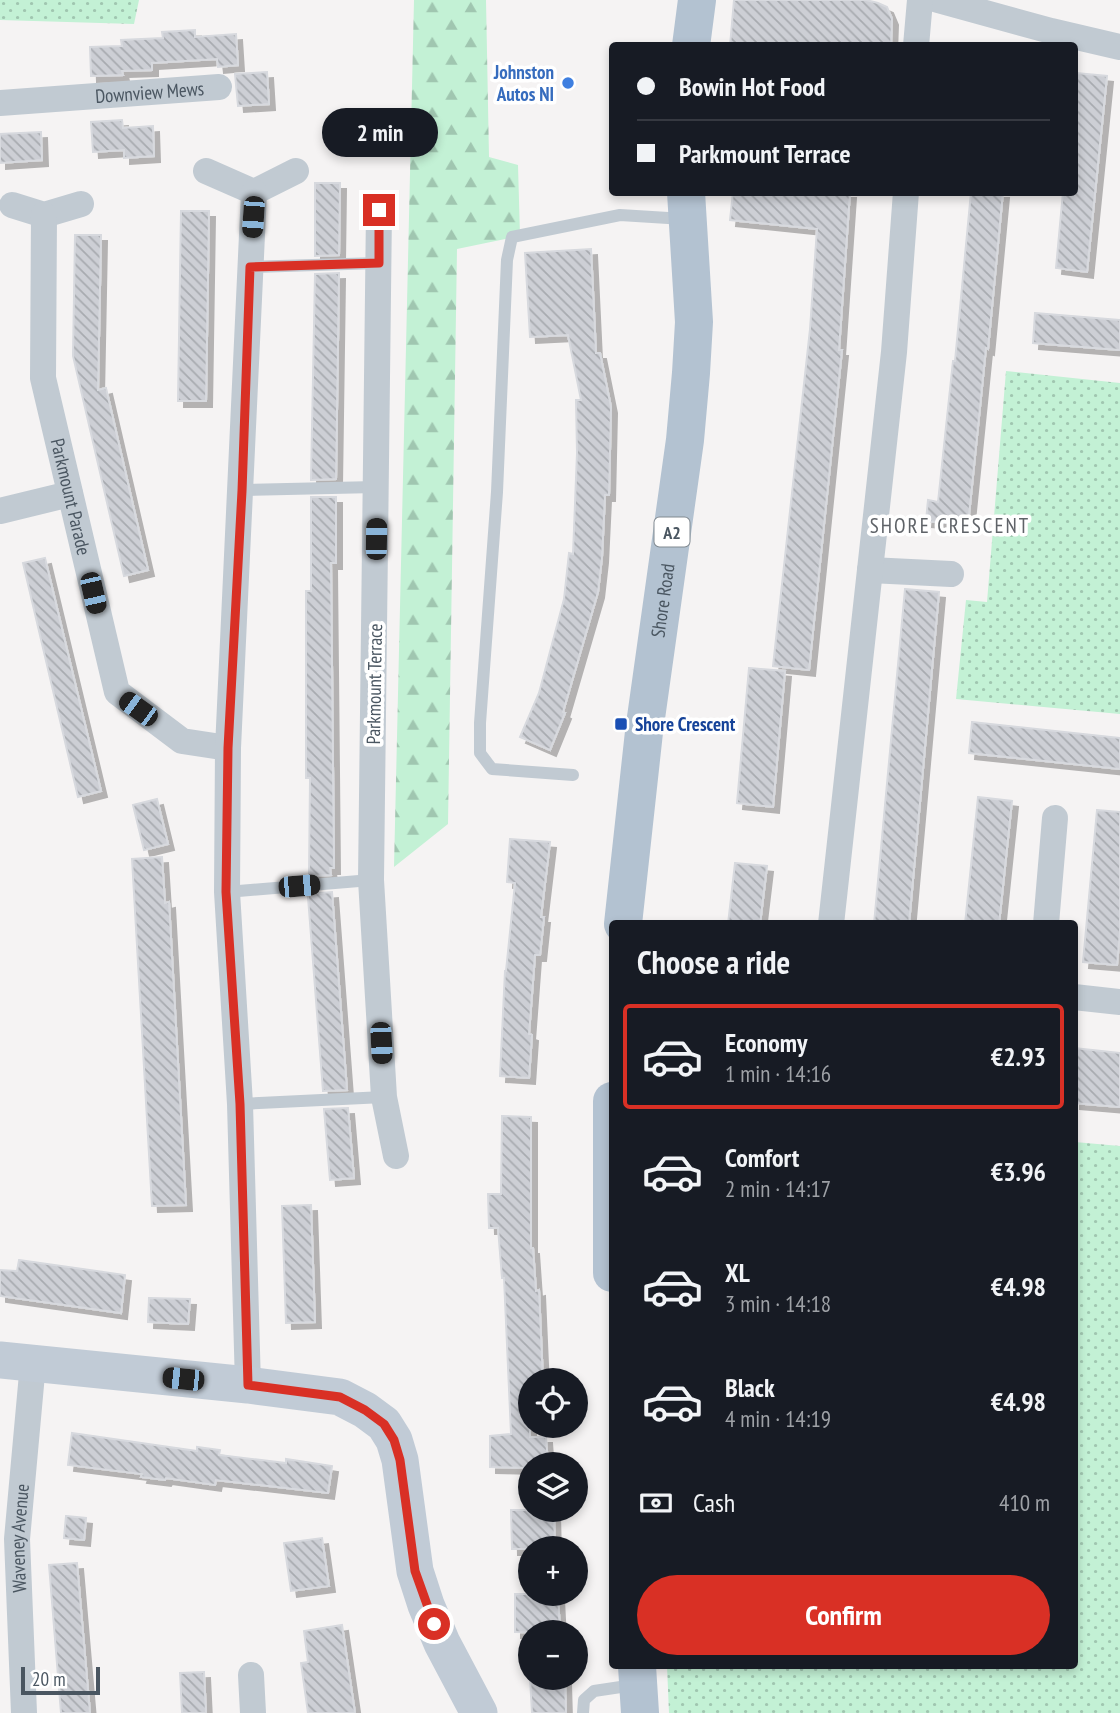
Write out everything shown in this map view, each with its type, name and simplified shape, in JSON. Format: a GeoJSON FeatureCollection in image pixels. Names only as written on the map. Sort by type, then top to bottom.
{"type":"FeatureCollection","features":[{"type":"Feature","properties":{"kind":"main road"},"geometry":{"type":"LineString","coordinates":[[692,42],[697,0]]}},
{"type":"Feature","properties":{"kind":"main road","name":"Shore Road"},"geometry":{"type":"LineString","coordinates":[[623,920],[644,732],[685,440],[694,322],[687,206]]}},
{"type":"Feature","properties":{"kind":"street"},"geometry":{"type":"LineString","coordinates":[[916,42],[920,0]]}},
{"type":"Feature","properties":{"kind":"street"},"geometry":{"type":"LineString","coordinates":[[938,0],[1120,47]]}},
{"type":"Feature","properties":{"kind":"street","name":"Downview Mews"},"geometry":{"type":"LineString","coordinates":[[0,103],[219,88]]}},
{"type":"Feature","properties":{"kind":"street"},"geometry":{"type":"LineString","coordinates":[[206,171],[254,192]]}},
{"type":"Feature","properties":{"kind":"street"},"geometry":{"type":"LineString","coordinates":[[254,192],[296,171]]}},
{"type":"Feature","properties":{"kind":"street"},"geometry":{"type":"LineString","coordinates":[[248,1385],[240,1104],[226,892],[228,748],[254,192]]}},
{"type":"Feature","properties":{"kind":"street"},"geometry":{"type":"LineString","coordinates":[[831,920],[894,352],[906,196]]}},
{"type":"Feature","properties":{"kind":"street"},"geometry":{"type":"LineString","coordinates":[[12,205],[44,215],[81,204]]}},
{"type":"Feature","properties":{"kind":"street","name":"Parkmount Terrace"},"geometry":{"type":"LineString","coordinates":[[379,210],[371,880],[384,1097],[396,1156]]}},
{"type":"Feature","properties":{"kind":"street","name":"Parkmount Parade"},"geometry":{"type":"LineString","coordinates":[[44,215],[43,378],[117,692],[182,741],[228,748]]}},
{"type":"Feature","properties":{"kind":"street"},"geometry":{"type":"LineString","coordinates":[[0,512],[70,495]]}},
{"type":"Feature","properties":{"kind":"street"},"geometry":{"type":"LineString","coordinates":[[870,570],[951,575]]}},
{"type":"Feature","properties":{"kind":"street"},"geometry":{"type":"LineString","coordinates":[[1046,920],[1055,818]]}},
{"type":"Feature","properties":{"kind":"street"},"geometry":{"type":"LineString","coordinates":[[1078,997],[1120,1002]]}},
{"type":"Feature","properties":{"kind":"street"},"geometry":{"type":"LineString","coordinates":[[16,1362],[340,1397],[384,1424],[394,1440],[400,1460],[415,1571],[426,1605],[478,1713]]}},
{"type":"Feature","properties":{"kind":"street","name":"Waveney Avenue"},"geometry":{"type":"LineString","coordinates":[[16,1362],[17,1539],[24,1713]]}},
{"type":"Feature","properties":{"kind":"street"},"geometry":{"type":"LineString","coordinates":[[251,1675],[253,1713]]}},
{"type":"Feature","properties":{"kind":"lane"},"geometry":{"type":"LineString","coordinates":[[573,775],[492,769],[480,752],[497,492],[507,260],[512,237],[620,215],[687,206]]}},
{"type":"Feature","properties":{"kind":"lane"},"geometry":{"type":"LineString","coordinates":[[250,267],[379,263]]}},
{"type":"Feature","properties":{"kind":"lane"},"geometry":{"type":"LineString","coordinates":[[242,491],[376,486]]}},
{"type":"Feature","properties":{"kind":"lane"},"geometry":{"type":"LineString","coordinates":[[226,892],[371,880]]}},
{"type":"Feature","properties":{"kind":"lane"},"geometry":{"type":"LineString","coordinates":[[240,1104],[384,1097]]}},
{"type":"Feature","properties":{"kind":"lane"},"geometry":{"type":"LineString","coordinates":[[583,1713],[584,1700],[594,1691],[638,1688]]}},
{"type":"Feature","properties":{"kind":"green space"},"geometry":{"type":"Polygon","coordinates":[[[0,0],[139,0],[134,24],[0,20],[0,0]]]}},
{"type":"Feature","properties":{"kind":"green space"},"geometry":{"type":"Polygon","coordinates":[[[414,0],[486,0],[489,157],[518,165],[520,236],[457,249],[448,824],[394,867],[414,0]]]}},
{"type":"Feature","properties":{"kind":"green space"},"geometry":{"type":"Polygon","coordinates":[[[1006,371],[1120,383],[1120,714],[956,699],[966,600],[987,602],[1006,371]]]}},
{"type":"Feature","properties":{"kind":"green space"},"geometry":{"type":"Polygon","coordinates":[[[1078,1142],[1120,1146],[1120,1713],[669,1713],[667,1669],[1078,1669],[1078,1142]]]}},
{"type":"Feature","properties":{"kind":"building"},"geometry":{"type":"Polygon","coordinates":[[[734,0],[866,0],[887,7],[892,19],[891,42],[730,42],[734,0]]]}},
{"type":"Feature","properties":{"kind":"building"},"geometry":{"type":"Polygon","coordinates":[[[195,30],[195,37],[236,34],[238,65],[218,67],[217,59],[152,63],[152,70],[122,71],[123,75],[91,76],[90,47],[122,46],[121,40],[163,38],[162,32],[195,30]]]}},
{"type":"Feature","properties":{"kind":"building"},"geometry":{"type":"Polygon","coordinates":[[[267,72],[269,104],[238,106],[235,74],[267,72]]]}},
{"type":"Feature","properties":{"kind":"building"},"geometry":{"type":"Polygon","coordinates":[[[1078,73],[1107,76],[1087,272],[1056,268],[1063,196],[1078,196],[1078,73]]]}},
{"type":"Feature","properties":{"kind":"building"},"geometry":{"type":"Polygon","coordinates":[[[122,120],[123,128],[153,126],[154,156],[124,158],[124,150],[93,152],[91,122],[122,120]]]}},
{"type":"Feature","properties":{"kind":"building"},"geometry":{"type":"Polygon","coordinates":[[[41,132],[42,160],[0,163],[0,134],[41,132]]]}},
{"type":"Feature","properties":{"kind":"building"},"geometry":{"type":"Polygon","coordinates":[[[315,183],[340,183],[339,255],[315,256],[315,183]]]}},
{"type":"Feature","properties":{"kind":"building"},"geometry":{"type":"Polygon","coordinates":[[[733,196],[850,196],[839,350],[842,350],[809,670],[773,666],[810,329],[817,229],[730,220],[733,196]]]}},
{"type":"Feature","properties":{"kind":"building"},"geometry":{"type":"Polygon","coordinates":[[[971,196],[1003,196],[968,525],[926,521],[928,500],[938,502],[971,196]]]}},
{"type":"Feature","properties":{"kind":"building"},"geometry":{"type":"Polygon","coordinates":[[[181,211],[209,211],[206,401],[178,401],[181,211]]]}},
{"type":"Feature","properties":{"kind":"building"},"geometry":{"type":"Polygon","coordinates":[[[75,235],[101,235],[98,390],[106,388],[148,570],[124,576],[73,356],[75,235]]]}},
{"type":"Feature","properties":{"kind":"building"},"geometry":{"type":"Polygon","coordinates":[[[591,249],[596,353],[600,353],[611,407],[609,495],[605,495],[598,592],[563,712],[565,713],[550,750],[520,737],[539,693],[564,599],[569,553],[573,554],[576,400],[581,400],[568,335],[530,337],[525,253],[591,249]]]}},
{"type":"Feature","properties":{"kind":"building"},"geometry":{"type":"Polygon","coordinates":[[[339,273],[336,479],[311,480],[315,274],[339,273]]]}},
{"type":"Feature","properties":{"kind":"building"},"geometry":{"type":"Polygon","coordinates":[[[1035,313],[1120,320],[1120,350],[1033,343],[1035,313]]]}},
{"type":"Feature","properties":{"kind":"building"},"geometry":{"type":"Polygon","coordinates":[[[311,497],[336,497],[336,563],[331,563],[334,868],[330,868],[331,875],[309,876],[306,591],[311,591],[311,497]]]}},
{"type":"Feature","properties":{"kind":"building"},"geometry":{"type":"Polygon","coordinates":[[[45,558],[101,791],[78,797],[23,563],[45,558]]]}},
{"type":"Feature","properties":{"kind":"building"},"geometry":{"type":"Polygon","coordinates":[[[905,589],[939,592],[909,920],[874,920],[905,589]]]}},
{"type":"Feature","properties":{"kind":"building"},"geometry":{"type":"Polygon","coordinates":[[[749,668],[785,671],[773,807],[737,803],[749,668]]]}},
{"type":"Feature","properties":{"kind":"building"},"geometry":{"type":"Polygon","coordinates":[[[972,722],[1120,738],[1120,769],[969,753],[972,722]]]}},
{"type":"Feature","properties":{"kind":"building"},"geometry":{"type":"Polygon","coordinates":[[[978,797],[1012,801],[999,920],[965,920],[978,797]]]}},
{"type":"Feature","properties":{"kind":"building"},"geometry":{"type":"Polygon","coordinates":[[[157,799],[168,844],[144,850],[133,805],[157,799]]]}},
{"type":"Feature","properties":{"kind":"building"},"geometry":{"type":"Polygon","coordinates":[[[1097,810],[1120,812],[1120,932],[1117,965],[1083,962],[1097,810]]]}},
{"type":"Feature","properties":{"kind":"building"},"geometry":{"type":"Polygon","coordinates":[[[510,839],[550,842],[541,917],[544,917],[540,955],[535,955],[529,1034],[532,1035],[529,1078],[500,1076],[505,971],[515,883],[507,882],[510,839]]]}},
{"type":"Feature","properties":{"kind":"building"},"geometry":{"type":"Polygon","coordinates":[[[162,857],[165,903],[169,902],[186,1205],[152,1206],[132,859],[162,857]]]}},
{"type":"Feature","properties":{"kind":"building"},"geometry":{"type":"Polygon","coordinates":[[[735,863],[767,866],[760,920],[728,920],[735,863]]]}},
{"type":"Feature","properties":{"kind":"building"},"geometry":{"type":"Polygon","coordinates":[[[332,892],[347,1090],[323,1091],[308,897],[309,894],[332,892]]]}},
{"type":"Feature","properties":{"kind":"building"},"geometry":{"type":"Polygon","coordinates":[[[1078,1048],[1120,1053],[1120,1107],[1078,1103],[1078,1048]]]}},
{"type":"Feature","properties":{"kind":"building"},"geometry":{"type":"Polygon","coordinates":[[[348,1108],[354,1178],[330,1180],[324,1109],[348,1108]]]}},
{"type":"Feature","properties":{"kind":"building"},"geometry":{"type":"Polygon","coordinates":[[[502,1116],[531,1117],[531,1248],[536,1291],[539,1290],[542,1368],[518,1368],[518,1438],[546,1438],[547,1452],[518,1452],[518,1468],[490,1467],[490,1436],[511,1434],[504,1278],[498,1228],[489,1228],[488,1194],[501,1194],[502,1116]]]}},
{"type":"Feature","properties":{"kind":"building"},"geometry":{"type":"Polygon","coordinates":[[[311,1205],[315,1322],[286,1323],[282,1206],[311,1205]]]}},
{"type":"Feature","properties":{"kind":"building"},"geometry":{"type":"Polygon","coordinates":[[[19,1260],[125,1275],[121,1313],[0,1296],[0,1270],[17,1271],[19,1260]]]}},
{"type":"Feature","properties":{"kind":"building"},"geometry":{"type":"Polygon","coordinates":[[[149,1298],[190,1299],[188,1324],[148,1322],[149,1298]]]}},
{"type":"Feature","properties":{"kind":"building"},"geometry":{"type":"Polygon","coordinates":[[[72,1433],[197,1451],[197,1447],[220,1450],[219,1455],[286,1463],[286,1459],[332,1466],[328,1493],[216,1480],[215,1485],[165,1480],[141,1477],[142,1474],[68,1465],[72,1433]]]}},
{"type":"Feature","properties":{"kind":"building"},"geometry":{"type":"Polygon","coordinates":[[[511,1510],[518,1510],[518,1522],[554,1522],[555,1536],[518,1536],[518,1549],[512,1549],[511,1510]]]}},
{"type":"Feature","properties":{"kind":"building"},"geometry":{"type":"Polygon","coordinates":[[[66,1516],[86,1518],[84,1540],[64,1538],[66,1516]]]}},
{"type":"Feature","properties":{"kind":"building"},"geometry":{"type":"Polygon","coordinates":[[[322,1538],[329,1586],[291,1591],[284,1543],[322,1538]]]}},
{"type":"Feature","properties":{"kind":"building"},"geometry":{"type":"Polygon","coordinates":[[[77,1563],[90,1713],[61,1713],[49,1565],[77,1563]]]}},
{"type":"Feature","properties":{"kind":"building"},"geometry":{"type":"Polygon","coordinates":[[[515,1594],[518,1594],[518,1606],[559,1606],[559,1620],[518,1620],[518,1632],[515,1632],[515,1594]]]}},
{"type":"Feature","properties":{"kind":"building"},"geometry":{"type":"Polygon","coordinates":[[[342,1625],[355,1713],[308,1713],[301,1663],[308,1662],[304,1631],[342,1625]]]}},
{"type":"Feature","properties":{"kind":"building"},"geometry":{"type":"Polygon","coordinates":[[[204,1672],[206,1713],[182,1713],[180,1673],[204,1672]]]}},
{"type":"Feature","properties":{"kind":"building"},"geometry":{"type":"Polygon","coordinates":[[[531,1690],[565,1690],[566,1713],[532,1713],[531,1690]]]}},
{"type":"Feature","properties":{"kind":"place","name":"Johnston Autos NI"},"geometry":{"type":"Point","coordinates":[568,83]}},
{"type":"Feature","properties":{"kind":"place","name":"Shore Crescent"},"geometry":{"type":"Point","coordinates":[621,724]}},
{"type":"Feature","properties":{"kind":"district","name":"SHORE CRESCENT"},"geometry":{"type":"Point","coordinates":[950,525]}},
{"type":"Feature","properties":{"kind":"route"},"geometry":{"type":"LineString","coordinates":[[379,210],[379,263],[250,267],[242,491],[228,748],[226,892],[240,1104],[248,1385],[340,1397],[384,1424],[394,1440],[400,1460],[415,1571],[434,1624]]}}]}
